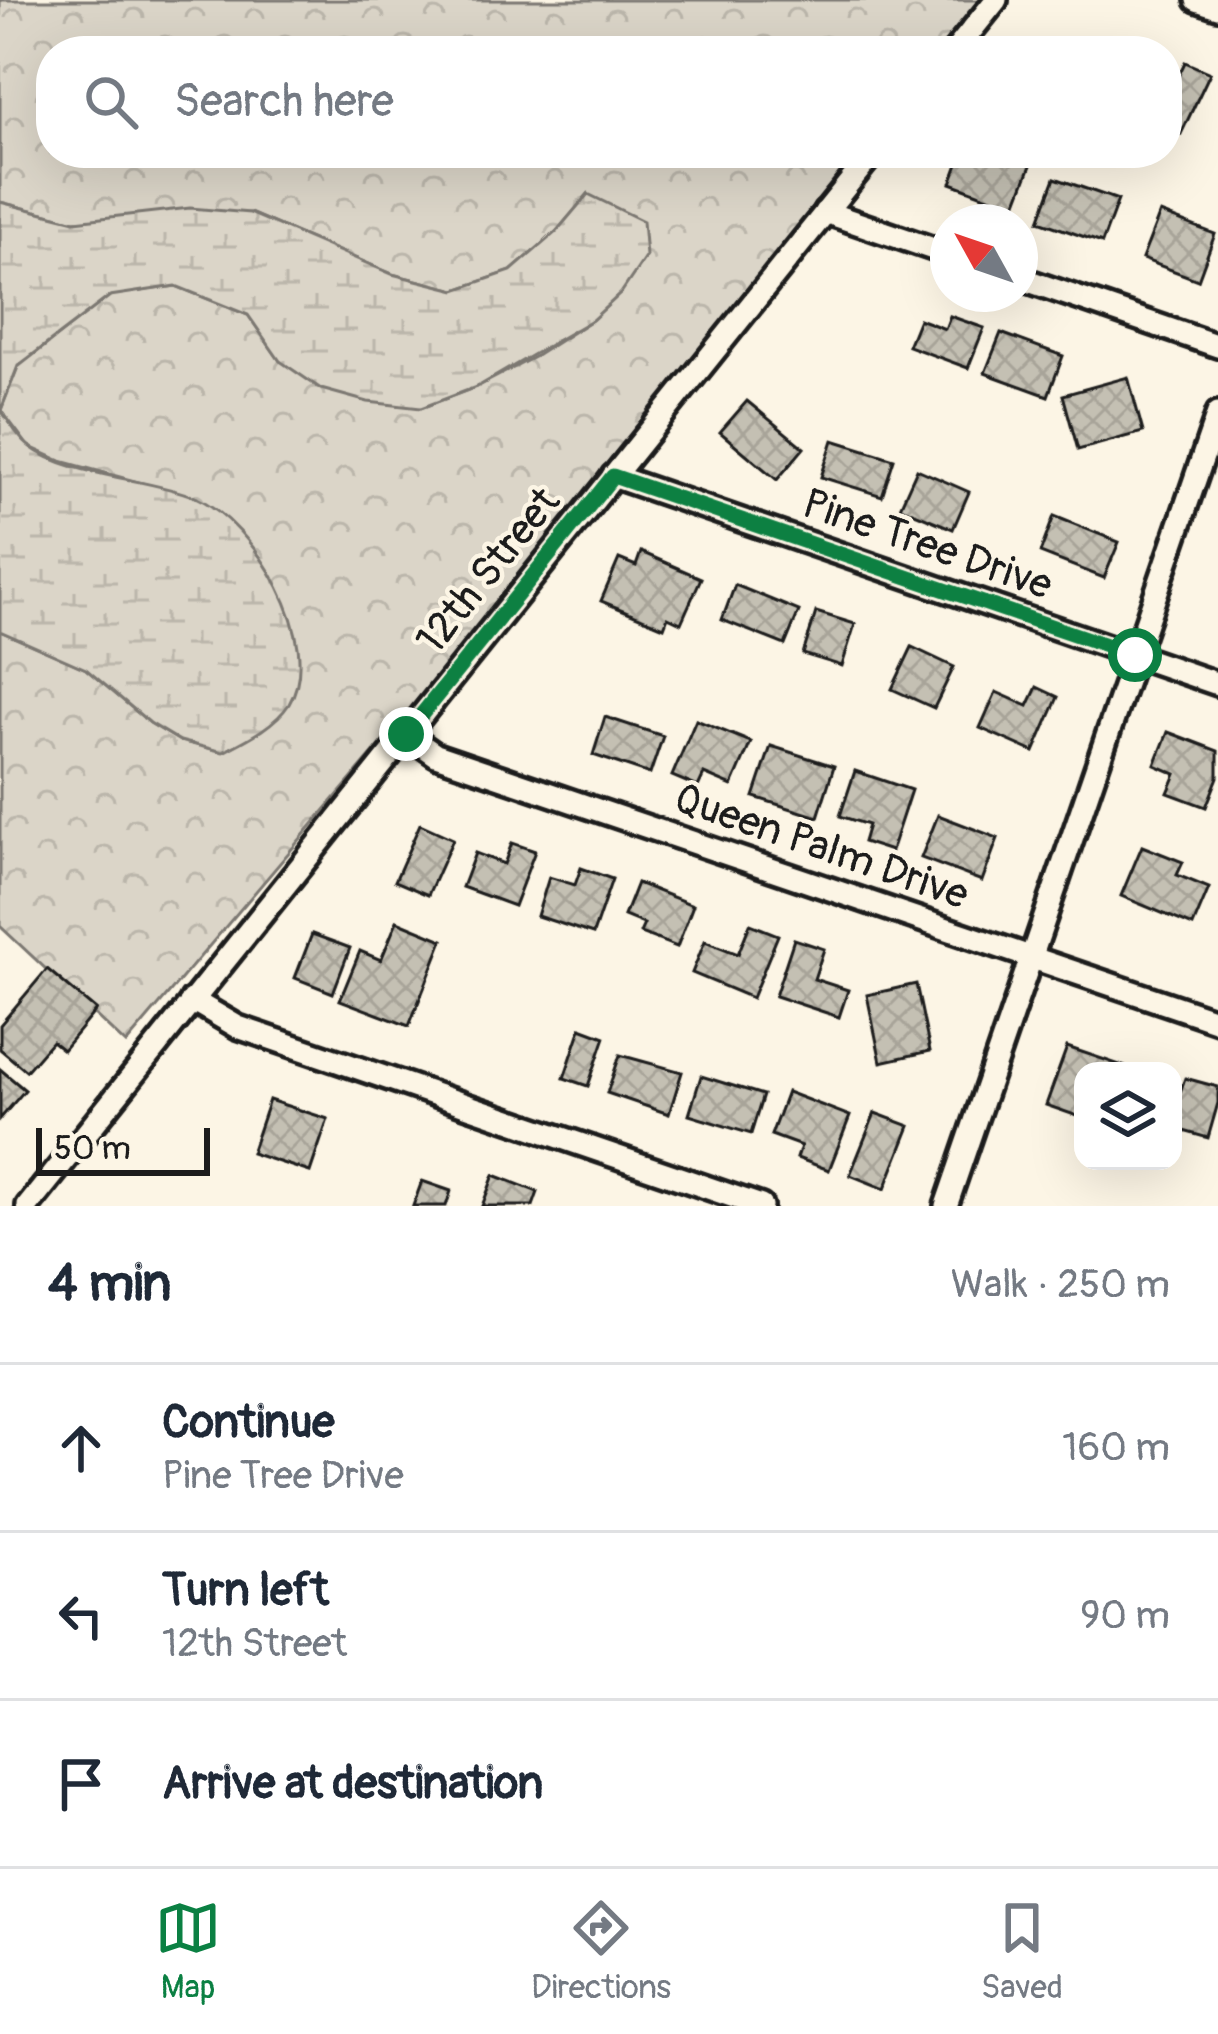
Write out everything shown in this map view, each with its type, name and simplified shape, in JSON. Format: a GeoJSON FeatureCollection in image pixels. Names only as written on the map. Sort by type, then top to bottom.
{"type":"FeatureCollection","features":[{"type":"Feature","properties":{"kind":"street"},"geometry":{"type":"LineString","coordinates":[[967,36],[996,0]]}},
{"type":"Feature","properties":{"kind":"street"},"geometry":{"type":"LineString","coordinates":[[1197,0],[1218,7]]}},
{"type":"Feature","properties":{"kind":"street","name":"12th Street"},"geometry":{"type":"LineString","coordinates":[[28,1206],[861,168]]}},
{"type":"Feature","properties":{"kind":"street"},"geometry":{"type":"LineString","coordinates":[[826,212],[930,248]]}},
{"type":"Feature","properties":{"kind":"street"},"geometry":{"type":"LineString","coordinates":[[1038,284],[1218,346]]}},
{"type":"Feature","properties":{"kind":"street"},"geometry":{"type":"LineString","coordinates":[[946,1206],[1218,413]]}},
{"type":"Feature","properties":{"kind":"street","name":"Pine Tree Drive"},"geometry":{"type":"LineString","coordinates":[[613,476],[1218,684]]}},
{"type":"Feature","properties":{"kind":"street","name":"Queen Palm Drive"},"geometry":{"type":"LineString","coordinates":[[406,734],[436,755],[1218,1021]]}},
{"type":"Feature","properties":{"kind":"street"},"geometry":{"type":"LineString","coordinates":[[192,1000],[238,1028],[760,1206]]}},
{"type":"Feature","properties":{"kind":"green space"},"geometry":{"type":"Polygon","coordinates":[[[0,0],[1001,0],[971,36],[36,36],[36,168],[864,168],[727,337],[126,1044],[0,926],[0,631],[86,669],[150,723],[180,741],[223,751],[197,498],[61,461],[28,446],[1,410],[18,367],[110,295],[176,286],[248,315],[280,361],[421,408],[479,386],[536,356],[592,320],[621,293],[588,194],[556,232],[511,271],[456,290],[392,274],[250,213],[75,221],[0,202],[0,0]]]}},
{"type":"Feature","properties":{"kind":"green space"},"geometry":{"type":"Polygon","coordinates":[[[588,194],[643,221],[646,256],[621,293],[592,320],[479,386],[421,408],[368,402],[321,389],[280,361],[248,315],[176,286],[110,296],[18,366],[1,410],[29,446],[64,464],[195,497],[240,531],[260,557],[291,618],[298,649],[298,678],[289,704],[268,726],[223,752],[180,741],[150,723],[86,669],[0,631],[0,202],[75,221],[190,208],[250,213],[392,274],[456,290],[511,271],[556,232],[588,194]]]}},
{"type":"Feature","properties":{"kind":"building"},"geometry":{"type":"Polygon","coordinates":[[[1185,62],[1210,73],[1182,132],[1185,62]]]}},
{"type":"Feature","properties":{"kind":"building"},"geometry":{"type":"Polygon","coordinates":[[[956,168],[1030,168],[1016,204],[951,183],[956,168]]]}},
{"type":"Feature","properties":{"kind":"building"},"geometry":{"type":"Polygon","coordinates":[[[1055,178],[1118,200],[1102,243],[1039,221],[1055,178]]]}},
{"type":"Feature","properties":{"kind":"building"},"geometry":{"type":"Polygon","coordinates":[[[1160,213],[1215,234],[1198,280],[1142,259],[1160,213]]]}},
{"type":"Feature","properties":{"kind":"building"},"geometry":{"type":"Polygon","coordinates":[[[950,316],[984,328],[968,368],[908,346],[919,319],[945,329],[950,316]]]}},
{"type":"Feature","properties":{"kind":"building"},"geometry":{"type":"Polygon","coordinates":[[[1001,333],[1063,356],[1048,396],[985,373],[1001,333]]]}},
{"type":"Feature","properties":{"kind":"building"},"geometry":{"type":"Polygon","coordinates":[[[1128,377],[1143,432],[1078,450],[1063,395],[1128,377]]]}},
{"type":"Feature","properties":{"kind":"building"},"geometry":{"type":"Polygon","coordinates":[[[747,401],[804,448],[777,480],[720,432],[747,401]]]}},
{"type":"Feature","properties":{"kind":"building"},"geometry":{"type":"Polygon","coordinates":[[[833,440],[894,459],[882,496],[821,477],[833,440]]]}},
{"type":"Feature","properties":{"kind":"building"},"geometry":{"type":"Polygon","coordinates":[[[917,469],[969,492],[953,529],[900,507],[917,469]]]}},
{"type":"Feature","properties":{"kind":"building"},"geometry":{"type":"Polygon","coordinates":[[[1054,516],[1119,542],[1104,578],[1040,553],[1054,516]]]}},
{"type":"Feature","properties":{"kind":"building"},"geometry":{"type":"Polygon","coordinates":[[[641,552],[701,578],[681,623],[668,617],[664,627],[601,601],[619,559],[636,566],[641,552]]]}},
{"type":"Feature","properties":{"kind":"building"},"geometry":{"type":"Polygon","coordinates":[[[735,585],[799,611],[785,645],[722,620],[735,585]]]}},
{"type":"Feature","properties":{"kind":"building"},"geometry":{"type":"Polygon","coordinates":[[[816,612],[855,624],[842,666],[803,654],[816,612]]]}},
{"type":"Feature","properties":{"kind":"building"},"geometry":{"type":"Polygon","coordinates":[[[912,647],[954,667],[934,708],[892,689],[912,647]]]}},
{"type":"Feature","properties":{"kind":"building"},"geometry":{"type":"Polygon","coordinates":[[[1037,687],[1058,697],[1034,752],[980,728],[996,692],[1028,706],[1037,687]]]}},
{"type":"Feature","properties":{"kind":"building"},"geometry":{"type":"Polygon","coordinates":[[[605,717],[663,736],[650,774],[593,755],[605,717]]]}},
{"type":"Feature","properties":{"kind":"building"},"geometry":{"type":"Polygon","coordinates":[[[696,720],[751,742],[732,786],[704,774],[698,787],[672,776],[696,720]]]}},
{"type":"Feature","properties":{"kind":"building"},"geometry":{"type":"Polygon","coordinates":[[[1168,732],[1218,751],[1218,777],[1206,807],[1168,793],[1176,774],[1155,765],[1168,732]]]}},
{"type":"Feature","properties":{"kind":"building"},"geometry":{"type":"Polygon","coordinates":[[[771,746],[834,766],[818,817],[754,797],[771,746]]]}},
{"type":"Feature","properties":{"kind":"building"},"geometry":{"type":"Polygon","coordinates":[[[855,771],[911,790],[891,851],[863,842],[868,825],[840,816],[855,771]]]}},
{"type":"Feature","properties":{"kind":"building"},"geometry":{"type":"Polygon","coordinates":[[[938,815],[998,838],[982,881],[921,858],[938,815]]]}},
{"type":"Feature","properties":{"kind":"building"},"geometry":{"type":"Polygon","coordinates":[[[420,824],[453,839],[428,895],[395,881],[420,824]]]}},
{"type":"Feature","properties":{"kind":"building"},"geometry":{"type":"Polygon","coordinates":[[[512,843],[535,851],[514,906],[462,887],[475,853],[504,864],[512,843]]]}},
{"type":"Feature","properties":{"kind":"building"},"geometry":{"type":"Polygon","coordinates":[[[1142,846],[1183,862],[1177,875],[1209,888],[1193,926],[1121,896],[1142,846]]]}},
{"type":"Feature","properties":{"kind":"building"},"geometry":{"type":"Polygon","coordinates":[[[581,868],[612,879],[593,934],[537,916],[549,877],[575,885],[581,868]]]}},
{"type":"Feature","properties":{"kind":"building"},"geometry":{"type":"Polygon","coordinates":[[[637,883],[693,905],[677,947],[640,933],[644,924],[624,916],[637,883]]]}},
{"type":"Feature","properties":{"kind":"building"},"geometry":{"type":"Polygon","coordinates":[[[397,921],[443,940],[409,1026],[340,1000],[360,951],[381,960],[397,921]]]}},
{"type":"Feature","properties":{"kind":"building"},"geometry":{"type":"Polygon","coordinates":[[[750,924],[778,935],[752,998],[692,973],[705,941],[738,954],[750,924]]]}},
{"type":"Feature","properties":{"kind":"building"},"geometry":{"type":"Polygon","coordinates":[[[312,934],[350,948],[333,993],[295,978],[312,934]]]}},
{"type":"Feature","properties":{"kind":"building"},"geometry":{"type":"Polygon","coordinates":[[[794,939],[824,949],[814,979],[848,990],[839,1017],[775,996],[794,939]]]}},
{"type":"Feature","properties":{"kind":"building"},"geometry":{"type":"Polygon","coordinates":[[[47,969],[96,1010],[63,1050],[52,1041],[26,1071],[0,1049],[0,1025],[47,969]]]}},
{"type":"Feature","properties":{"kind":"building"},"geometry":{"type":"Polygon","coordinates":[[[916,984],[930,1051],[881,1062],[867,995],[916,984]]]}},
{"type":"Feature","properties":{"kind":"building"},"geometry":{"type":"Polygon","coordinates":[[[581,1028],[605,1037],[588,1086],[564,1078],[581,1028]]]}},
{"type":"Feature","properties":{"kind":"building"},"geometry":{"type":"Polygon","coordinates":[[[1067,1047],[1111,1062],[1074,1062],[1074,1115],[1046,1105],[1067,1047]]]}},
{"type":"Feature","properties":{"kind":"building"},"geometry":{"type":"Polygon","coordinates":[[[620,1055],[682,1072],[669,1114],[607,1093],[620,1055]]]}},
{"type":"Feature","properties":{"kind":"building"},"geometry":{"type":"Polygon","coordinates":[[[0,1069],[25,1090],[0,1119],[0,1069]]]}},
{"type":"Feature","properties":{"kind":"building"},"geometry":{"type":"Polygon","coordinates":[[[701,1076],[763,1095],[751,1134],[689,1115],[701,1076]]]}},
{"type":"Feature","properties":{"kind":"building"},"geometry":{"type":"Polygon","coordinates":[[[1185,1078],[1218,1087],[1208,1138],[1182,1131],[1185,1078]]]}},
{"type":"Feature","properties":{"kind":"building"},"geometry":{"type":"Polygon","coordinates":[[[787,1092],[850,1116],[829,1170],[797,1158],[801,1146],[771,1135],[787,1092]]]}},
{"type":"Feature","properties":{"kind":"building"},"geometry":{"type":"Polygon","coordinates":[[[269,1100],[328,1119],[310,1172],[251,1153],[269,1100]]]}},
{"type":"Feature","properties":{"kind":"building"},"geometry":{"type":"Polygon","coordinates":[[[875,1113],[910,1126],[885,1189],[850,1175],[875,1113]]]}},
{"type":"Feature","properties":{"kind":"building"},"geometry":{"type":"Polygon","coordinates":[[[494,1175],[538,1192],[533,1206],[482,1206],[494,1175]]]}},
{"type":"Feature","properties":{"kind":"building"},"geometry":{"type":"Polygon","coordinates":[[[422,1181],[451,1191],[446,1206],[413,1206],[422,1181]]]}},
{"type":"Feature","properties":{"kind":"route"},"geometry":{"type":"LineString","coordinates":[[406,734],[613,476],[1135,655]]}}]}
